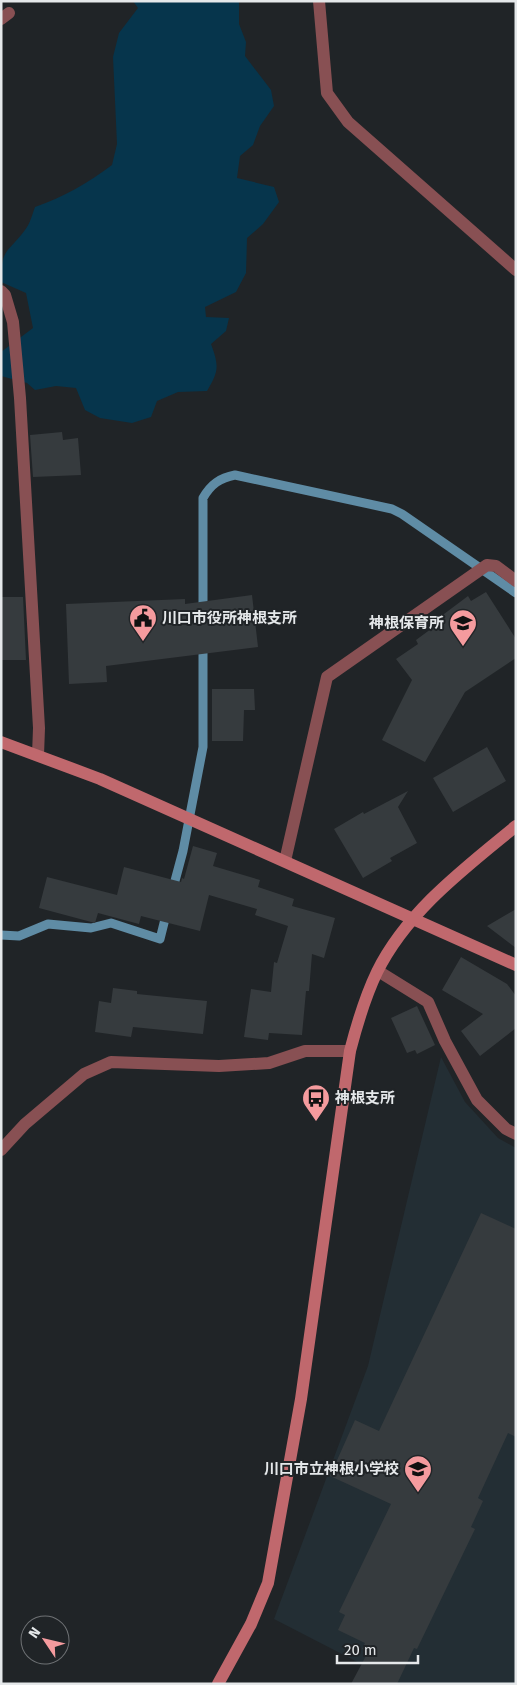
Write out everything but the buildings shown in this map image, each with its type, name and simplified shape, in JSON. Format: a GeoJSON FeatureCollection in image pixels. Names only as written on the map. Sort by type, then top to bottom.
{"type":"FeatureCollection","features":[{"type":"Feature","properties":{"kind":"street"},"geometry":{"type":"LineString","coordinates":[[319,1],[328,93],[348,122],[516,270]]}},
{"type":"Feature","properties":{"kind":"street"},"geometry":{"type":"LineString","coordinates":[[1,291],[5,295],[13,322],[20,398],[39,728],[38,755]]}},
{"type":"Feature","properties":{"kind":"street"},"geometry":{"type":"LineString","coordinates":[[285,861],[327,677],[488,565],[496,566],[516,581]]}},
{"type":"Feature","properties":{"kind":"street"},"geometry":{"type":"LineString","coordinates":[[1,742],[100,779],[516,965]]}},
{"type":"Feature","properties":{"kind":"street"},"geometry":{"type":"LineString","coordinates":[[218,1684],[251,1624],[268,1582],[302,1399],[350,1051],[362,1009],[378,971],[412,919],[458,874],[516,826]]}},
{"type":"Feature","properties":{"kind":"street"},"geometry":{"type":"LineString","coordinates":[[378,971],[428,1002],[445,1042],[477,1100],[506,1129],[516,1134]]}},
{"type":"Feature","properties":{"kind":"street"},"geometry":{"type":"LineString","coordinates":[[1,1150],[25,1124],[84,1074],[111,1062],[219,1066],[269,1063],[305,1051],[350,1051]]}},
{"type":"Feature","properties":{"kind":"shaded area"},"geometry":{"type":"Polygon","coordinates":[[[133,1],[239,1],[239,24],[246,42],[245,56],[271,90],[274,106],[260,126],[253,145],[240,156],[237,178],[274,187],[279,202],[263,224],[247,238],[246,273],[236,292],[205,307],[206,317],[229,318],[226,331],[211,344],[216,363],[216,373],[207,391],[178,392],[157,401],[151,417],[132,423],[100,418],[85,410],[76,388],[56,386],[35,390],[27,383],[1,376],[1,352],[33,328],[26,293],[1,282],[1,271],[6,252],[27,228],[35,207],[75,189],[112,165],[117,144],[113,57],[119,33],[138,8],[133,1]]]}},
{"type":"Feature","properties":{"kind":"shaded area","name":"川口市立神根小学校"},"geometry":{"type":"Polygon","coordinates":[[[441,1057],[465,1102],[498,1138],[516,1148],[516,1684],[400,1684],[274,1619],[368,1366],[441,1057]]]}},
{"type":"Feature","properties":{"kind":"waterway"},"geometry":{"type":"LineString","coordinates":[[203,612],[203,498],[216,482],[235,475],[392,509],[516,593]]}},
{"type":"Feature","properties":{"kind":"waterway"},"geometry":{"type":"LineString","coordinates":[[172,892],[183,851],[203,747],[203,643]]}},
{"type":"Feature","properties":{"kind":"waterway"},"geometry":{"type":"LineString","coordinates":[[1,935],[19,936],[48,924],[91,928],[111,923],[160,939],[167,911]]}},
{"type":"Feature","properties":{"kind":"place","name":"川口市役所神根支所"},"geometry":{"type":"Point","coordinates":[143,642]}},
{"type":"Feature","properties":{"kind":"place","name":"神根保育所"},"geometry":{"type":"Point","coordinates":[463,647]}},
{"type":"Feature","properties":{"kind":"place","name":"神根支所"},"geometry":{"type":"Point","coordinates":[316,1122]}},
{"type":"Feature","properties":{"kind":"place","name":"川口市立神根小学校"},"geometry":{"type":"Point","coordinates":[418,1493]}}]}
